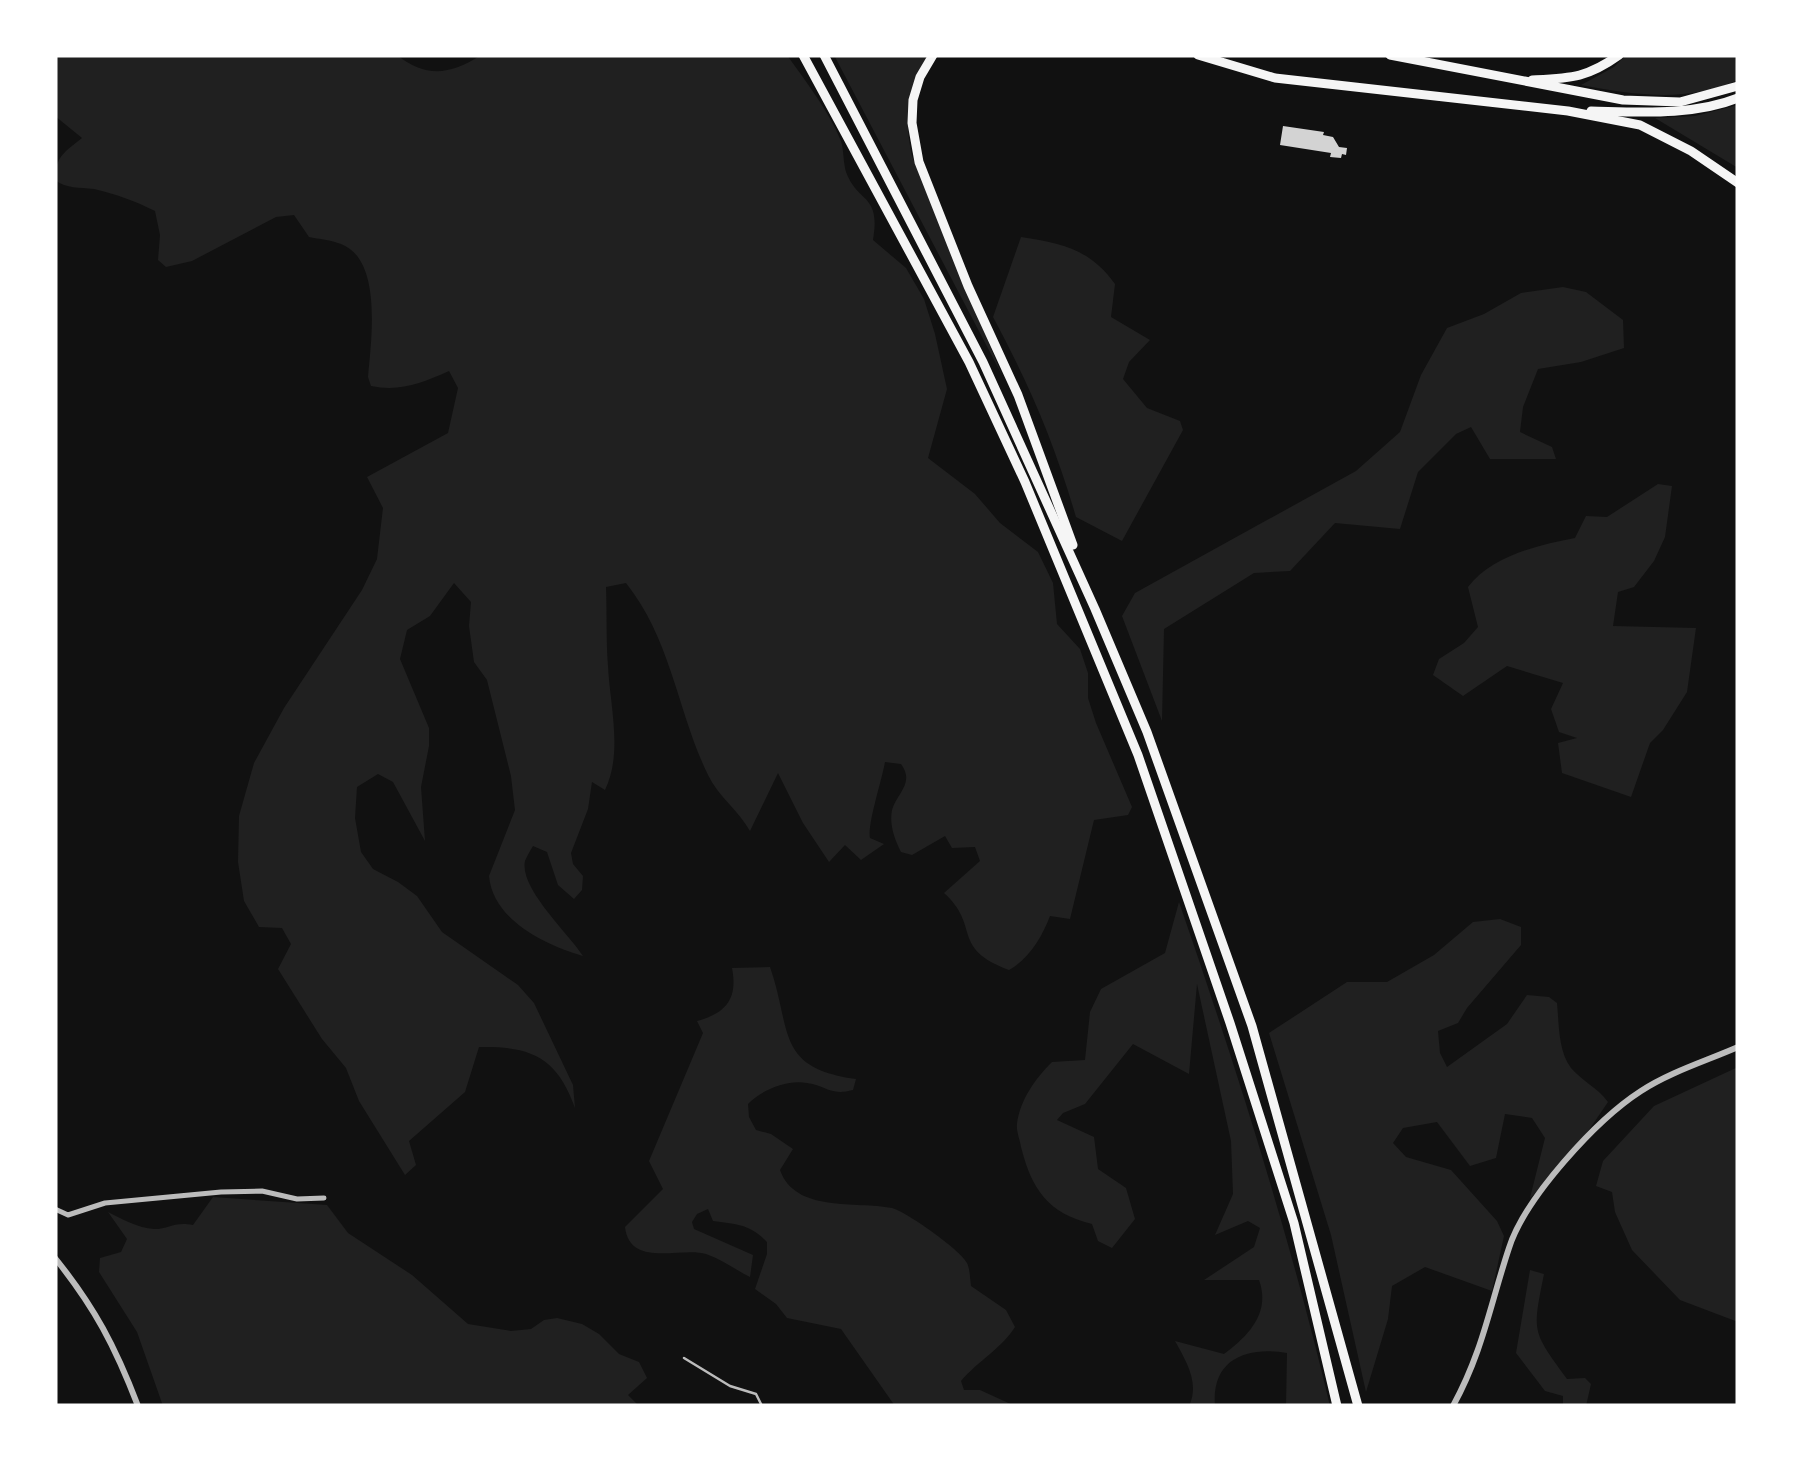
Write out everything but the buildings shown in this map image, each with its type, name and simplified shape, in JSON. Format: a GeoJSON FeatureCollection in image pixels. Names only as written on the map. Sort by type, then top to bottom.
{"type":"FeatureCollection","features":[{"type":"Feature","properties":{"kind":"highway"},"geometry":{"type":"LineString","coordinates":[[803,55],[968,362],[1025,482],[1138,754],[1294,1223],[1338,1406]]}},
{"type":"Feature","properties":{"kind":"highway"},"geometry":{"type":"LineString","coordinates":[[824,55],[983,362],[1147,732],[1252,1026],[1358,1406]]}},
{"type":"Feature","properties":{"kind":"highway"},"geometry":{"type":"LineString","coordinates":[[933,55],[913,100],[912,122],[919,162],[1037,442],[1095,608]]}},
{"type":"Feature","properties":{"kind":"highway"},"geometry":{"type":"LineString","coordinates":[[1198,55],[1275,78],[1568,111],[1640,126],[1691,151],[1738,183]]}},
{"type":"Feature","properties":{"kind":"highway"},"geometry":{"type":"LineString","coordinates":[[1390,55],[1578,94],[1642,101],[1680,102],[1738,86]]}},
{"type":"Feature","properties":{"kind":"highway"},"geometry":{"type":"LineString","coordinates":[[1514,82],[1578,78],[1594,73],[1620,55]]}},
{"type":"Feature","properties":{"kind":"highway"},"geometry":{"type":"LineString","coordinates":[[1568,111],[1658,112],[1725,104],[1738,98]]}},
{"type":"Feature","properties":{"kind":"street"},"geometry":{"type":"LineString","coordinates":[[1453,1406],[1482,1348],[1509,1248],[1531,1202],[1602,1122],[1627,1101],[1659,1081],[1738,1047]]}},
{"type":"Feature","properties":{"kind":"street"},"geometry":{"type":"LineString","coordinates":[[55,1209],[68,1215],[105,1203],[221,1192],[262,1191],[324,1198]]}},
{"type":"Feature","properties":{"kind":"street"},"geometry":{"type":"LineString","coordinates":[[55,1258],[86,1296],[108,1332],[138,1406]]}},
{"type":"Feature","properties":{"kind":"lane"},"geometry":{"type":"LineString","coordinates":[[684,1358],[714,1378],[756,1394],[762,1406]]}},
{"type":"Feature","properties":{"kind":"shaded area"},"geometry":{"type":"Polygon","coordinates":[[[55,55],[397,55],[418,68],[438,71],[459,67],[481,55],[787,55],[836,130],[846,172],[874,214],[873,240],[906,268],[924,299],[947,389],[928,458],[975,494],[1000,523],[1038,552],[1053,583],[1057,624],[1080,649],[1096,723],[1132,807],[1128,815],[1094,820],[1070,919],[1050,916],[1034,947],[1009,970],[979,953],[955,905],[944,893],[980,861],[975,847],[952,848],[945,836],[912,855],[901,852],[891,816],[906,782],[901,764],[885,762],[870,832],[870,838],[884,844],[861,860],[845,845],[829,862],[803,823],[778,773],[750,831],[708,775],[654,628],[626,583],[606,587],[613,761],[605,790],[592,782],[588,809],[571,853],[573,864],[583,876],[582,890],[574,899],[558,885],[547,852],[533,846],[525,861],[525,872],[537,897],[583,956],[538,937],[500,906],[489,876],[515,810],[511,776],[487,680],[474,662],[469,626],[471,602],[454,583],[430,616],[407,630],[400,659],[429,728],[421,787],[425,841],[393,782],[378,774],[357,787],[355,818],[361,852],[373,869],[417,896],[442,932],[518,985],[534,1003],[573,1085],[575,1108],[560,1077],[540,1058],[513,1049],[479,1047],[465,1092],[409,1141],[416,1165],[405,1175],[359,1101],[346,1068],[322,1039],[278,969],[291,944],[282,928],[259,927],[244,901],[238,862],[239,816],[254,763],[284,708],[362,590],[377,559],[383,508],[367,477],[448,433],[458,388],[449,371],[411,385],[371,386],[371,303],[363,266],[341,244],[309,237],[294,215],[276,217],[192,261],[166,267],[158,260],[160,235],[155,211],[118,196],[55,180],[59,160],[82,138],[55,116],[55,55]]]}},
{"type":"Feature","properties":{"kind":"shaded area"},"geometry":{"type":"Polygon","coordinates":[[[834,55],[929,55],[910,104],[912,156],[1002,375],[834,55]]]}},
{"type":"Feature","properties":{"kind":"shaded area"},"geometry":{"type":"Polygon","coordinates":[[[1626,55],[1735,55],[1738,80],[1700,92],[1661,95],[1581,85],[1614,67],[1626,55]]]}},
{"type":"Feature","properties":{"kind":"shaded area"},"geometry":{"type":"Polygon","coordinates":[[[1738,105],[1738,168],[1655,118],[1695,116],[1738,105]]]}},
{"type":"Feature","properties":{"kind":"shaded area"},"geometry":{"type":"Polygon","coordinates":[[[1021,237],[1074,250],[1105,272],[1115,284],[1111,317],[1150,340],[1129,362],[1123,379],[1147,408],[1180,421],[1183,430],[1122,541],[1076,517],[1040,415],[993,317],[1021,237]]]}},
{"type":"Feature","properties":{"kind":"shaded area"},"geometry":{"type":"Polygon","coordinates":[[[1563,287],[1586,292],[1623,320],[1624,348],[1581,362],[1538,369],[1523,407],[1520,432],[1552,447],[1556,459],[1490,459],[1471,427],[1456,434],[1418,472],[1400,529],[1335,523],[1290,571],[1254,573],[1164,629],[1162,721],[1122,616],[1135,593],[1356,471],[1400,432],[1421,375],[1447,328],[1484,314],[1521,293],[1563,287]]]}},
{"type":"Feature","properties":{"kind":"shaded area"},"geometry":{"type":"Polygon","coordinates":[[[1658,484],[1672,486],[1665,537],[1654,561],[1634,587],[1618,592],[1613,626],[1696,628],[1687,692],[1650,743],[1631,797],[1562,773],[1558,743],[1577,738],[1559,732],[1551,709],[1563,683],[1507,666],[1463,696],[1433,675],[1439,659],[1464,643],[1478,627],[1468,587],[1478,576],[1517,554],[1575,538],[1586,516],[1607,517],[1658,484]]]}},
{"type":"Feature","properties":{"kind":"shaded area"},"geometry":{"type":"Polygon","coordinates":[[[1179,902],[1261,1152],[1330,1406],[1286,1406],[1287,1353],[1272,1351],[1246,1354],[1225,1367],[1215,1390],[1215,1406],[1189,1406],[1192,1381],[1175,1341],[1224,1354],[1255,1323],[1262,1303],[1259,1280],[1204,1280],[1254,1247],[1260,1228],[1248,1221],[1215,1235],[1233,1194],[1231,1141],[1197,984],[1189,1074],[1133,1044],[1085,1104],[1063,1113],[1057,1120],[1094,1137],[1098,1169],[1126,1188],[1135,1219],[1112,1248],[1098,1241],[1092,1224],[1064,1213],[1044,1198],[1025,1162],[1017,1127],[1029,1090],[1052,1062],[1085,1060],[1090,1012],[1101,989],[1165,953],[1179,902]]]}},
{"type":"Feature","properties":{"kind":"shaded area"},"geometry":{"type":"Polygon","coordinates":[[[1500,919],[1521,927],[1521,945],[1458,1023],[1438,1031],[1440,1053],[1447,1067],[1507,1024],[1527,995],[1549,997],[1557,1003],[1567,1061],[1608,1102],[1565,1165],[1530,1198],[1545,1138],[1532,1118],[1505,1114],[1496,1158],[1470,1166],[1437,1122],[1403,1128],[1393,1143],[1406,1157],[1451,1170],[1497,1221],[1504,1236],[1492,1291],[1425,1267],[1392,1286],[1388,1319],[1366,1392],[1331,1235],[1269,1033],[1347,982],[1387,982],[1434,955],[1473,922],[1500,919]]]}},
{"type":"Feature","properties":{"kind":"shaded area"},"geometry":{"type":"Polygon","coordinates":[[[770,967],[786,1027],[799,1055],[811,1066],[830,1074],[856,1079],[853,1090],[845,1092],[800,1082],[767,1090],[748,1104],[756,1130],[771,1134],[793,1149],[780,1170],[799,1193],[828,1202],[892,1208],[963,1257],[971,1286],[1006,1310],[1015,1327],[961,1381],[964,1390],[980,1390],[1015,1406],[895,1406],[841,1329],[787,1318],[755,1289],[767,1242],[749,1228],[713,1221],[708,1209],[697,1214],[692,1222],[694,1229],[753,1255],[750,1277],[706,1254],[646,1252],[629,1240],[625,1227],[663,1189],[649,1161],[703,1033],[697,1021],[716,1014],[728,1003],[733,988],[732,968],[770,967]]]}},
{"type":"Feature","properties":{"kind":"shaded area"},"geometry":{"type":"Polygon","coordinates":[[[1738,1067],[1738,1322],[1680,1300],[1632,1250],[1615,1212],[1612,1192],[1596,1186],[1603,1161],[1654,1106],[1738,1067]]]}},
{"type":"Feature","properties":{"kind":"shaded area"},"geometry":{"type":"Polygon","coordinates":[[[213,1197],[327,1205],[348,1233],[412,1275],[468,1324],[511,1331],[531,1329],[544,1320],[557,1318],[582,1324],[619,1354],[639,1362],[647,1378],[628,1395],[639,1406],[163,1406],[137,1332],[99,1272],[100,1258],[121,1252],[127,1239],[108,1212],[148,1228],[193,1225],[213,1197]]]}},
{"type":"Feature","properties":{"kind":"shaded area"},"geometry":{"type":"Polygon","coordinates":[[[1530,1270],[1544,1274],[1537,1321],[1541,1340],[1567,1379],[1585,1378],[1591,1384],[1586,1406],[1563,1406],[1563,1396],[1545,1391],[1516,1353],[1530,1270]]]}}]}
